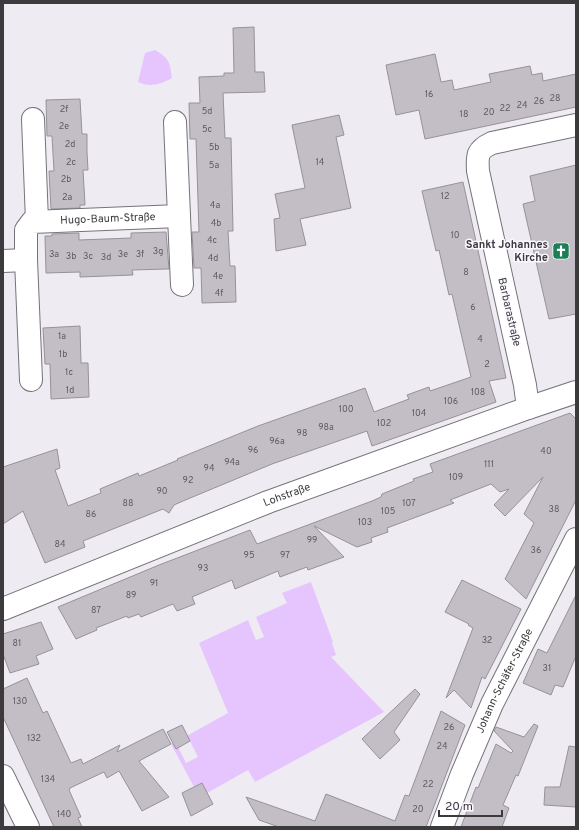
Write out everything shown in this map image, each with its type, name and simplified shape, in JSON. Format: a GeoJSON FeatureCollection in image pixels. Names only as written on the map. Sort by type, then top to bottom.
{"type":"FeatureCollection","features":[{"type":"Feature","properties":{"kind":"street"},"geometry":{"type":"LineString","coordinates":[[32,380],[26,230],[32,222],[37,221],[33,119]]}},
{"type":"Feature","properties":{"kind":"street"},"geometry":{"type":"LineString","coordinates":[[175,122],[182,285]]}},
{"type":"Feature","properties":{"kind":"street","name":"Barbarastraße"},"geometry":{"type":"LineString","coordinates":[[528,408],[525,385],[478,171],[478,153],[483,147],[492,143],[576,125]]}},
{"type":"Feature","properties":{"kind":"street","name":"Hugo-Baum-Straße"},"geometry":{"type":"LineString","coordinates":[[37,221],[179,216]]}},
{"type":"Feature","properties":{"kind":"street"},"geometry":{"type":"LineString","coordinates":[[3,261],[26,260]]}},
{"type":"Feature","properties":{"kind":"street","name":"Lohstraße"},"geometry":{"type":"LineString","coordinates":[[3,610],[268,502],[576,392]]}},
{"type":"Feature","properties":{"kind":"street","name":"Johann-Schäfer-Straße"},"geometry":{"type":"LineString","coordinates":[[442,827],[462,774],[492,704],[576,539]]}},
{"type":"Feature","properties":{"kind":"street"},"geometry":{"type":"LineString","coordinates":[[3,776],[28,827]]}},
{"type":"Feature","properties":{"kind":"shaded area"},"geometry":{"type":"Polygon","coordinates":[[[155,50],[168,61],[172,78],[164,82],[151,85],[142,84],[138,82],[145,53],[155,50]]]}},
{"type":"Feature","properties":{"kind":"shaded area"},"geometry":{"type":"Polygon","coordinates":[[[311,582],[333,642],[336,655],[331,657],[384,712],[255,782],[248,770],[207,793],[202,783],[194,787],[171,744],[173,743],[176,748],[178,747],[186,763],[198,757],[190,741],[186,743],[183,738],[228,713],[199,643],[248,620],[256,640],[264,637],[256,617],[287,603],[282,593],[311,582]]]}},
{"type":"Feature","properties":{"kind":"building"},"geometry":{"type":"Polygon","coordinates":[[[254,27],[255,72],[264,72],[265,92],[223,93],[225,138],[231,138],[233,231],[228,231],[230,266],[235,266],[236,302],[202,303],[201,268],[194,268],[192,232],[199,232],[196,139],[190,139],[189,103],[200,103],[199,77],[224,76],[224,73],[234,73],[233,28],[254,27]]]}},
{"type":"Feature","properties":{"kind":"building"},"geometry":{"type":"Polygon","coordinates":[[[435,54],[441,82],[452,80],[454,90],[491,82],[489,74],[530,66],[532,75],[542,73],[543,81],[576,74],[576,107],[425,139],[419,110],[396,115],[386,65],[435,54]]]}},
{"type":"Feature","properties":{"kind":"building"},"geometry":{"type":"Polygon","coordinates":[[[80,99],[82,134],[87,134],[88,170],[83,170],[85,205],[80,205],[80,208],[51,209],[49,171],[54,171],[52,136],[47,136],[46,100],[80,99]]]}},
{"type":"Feature","properties":{"kind":"building"},"geometry":{"type":"Polygon","coordinates":[[[339,115],[344,135],[336,137],[351,208],[300,219],[306,245],[276,251],[274,219],[280,218],[275,194],[305,188],[292,125],[339,115]]]}},
{"type":"Feature","properties":{"kind":"building","name":"Sankt Johannes Kirche"},"geometry":{"type":"Polygon","coordinates":[[[576,165],[576,314],[549,319],[523,204],[535,201],[530,176],[576,165]]]}},
{"type":"Feature","properties":{"kind":"building"},"geometry":{"type":"Polygon","coordinates":[[[463,182],[506,378],[489,381],[496,402],[372,446],[367,431],[272,464],[174,505],[169,513],[163,509],[83,541],[85,547],[45,563],[23,511],[3,524],[3,467],[57,449],[60,468],[55,470],[68,506],[101,493],[100,489],[138,473],[139,476],[258,426],[365,388],[374,412],[409,399],[407,395],[429,387],[430,391],[471,377],[452,294],[449,295],[439,250],[436,251],[422,191],[463,182]]]}},
{"type":"Feature","properties":{"kind":"building"},"geometry":{"type":"Polygon","coordinates":[[[166,232],[169,269],[132,270],[133,275],[80,277],[80,272],[46,273],[45,236],[52,236],[52,234],[79,233],[79,240],[131,238],[131,233],[166,232]]]}},
{"type":"Feature","properties":{"kind":"building"},"geometry":{"type":"Polygon","coordinates":[[[80,326],[81,363],[88,363],[89,397],[51,399],[50,364],[45,364],[43,328],[80,326]]]}},
{"type":"Feature","properties":{"kind":"building"},"geometry":{"type":"Polygon","coordinates":[[[570,413],[576,419],[576,500],[526,599],[505,579],[534,523],[524,514],[543,477],[505,516],[494,505],[509,489],[500,492],[491,484],[450,500],[454,503],[387,528],[388,532],[371,538],[372,542],[357,547],[314,526],[344,557],[308,570],[307,567],[280,577],[278,571],[235,589],[232,580],[192,597],[195,604],[177,611],[173,604],[141,617],[139,614],[128,618],[127,616],[96,628],[97,630],[76,639],[58,607],[159,565],[250,530],[257,544],[372,501],[381,497],[382,494],[414,481],[413,479],[433,472],[430,464],[570,413]]]}},
{"type":"Feature","properties":{"kind":"building"},"geometry":{"type":"Polygon","coordinates":[[[462,580],[521,609],[485,679],[482,677],[471,708],[454,690],[446,698],[473,628],[468,625],[469,624],[445,612],[462,580]]]}},
{"type":"Feature","properties":{"kind":"building"},"geometry":{"type":"Polygon","coordinates":[[[576,595],[576,656],[563,687],[555,685],[551,695],[523,683],[538,649],[547,653],[576,595]]]}},
{"type":"Feature","properties":{"kind":"building"},"geometry":{"type":"Polygon","coordinates":[[[41,622],[53,649],[36,656],[39,664],[10,673],[3,654],[3,634],[41,622]]]}},
{"type":"Feature","properties":{"kind":"building"},"geometry":{"type":"Polygon","coordinates":[[[27,678],[43,713],[47,711],[71,763],[81,759],[83,764],[120,745],[117,752],[163,729],[171,744],[139,761],[169,797],[142,811],[119,771],[107,778],[104,772],[70,788],[69,790],[81,817],[78,818],[82,827],[54,827],[3,717],[3,689],[27,678]]]}},
{"type":"Feature","properties":{"kind":"building"},"geometry":{"type":"Polygon","coordinates":[[[415,689],[420,694],[394,732],[400,740],[380,759],[362,739],[415,689]]]}},
{"type":"Feature","properties":{"kind":"building"},"geometry":{"type":"Polygon","coordinates":[[[441,711],[465,725],[426,827],[279,827],[259,820],[246,797],[315,821],[326,794],[395,821],[405,795],[409,796],[441,711]]]}},
{"type":"Feature","properties":{"kind":"building"},"geometry":{"type":"Polygon","coordinates":[[[534,724],[538,726],[518,776],[516,775],[503,805],[509,808],[502,827],[461,827],[476,787],[478,788],[496,744],[511,753],[513,751],[494,731],[496,727],[524,737],[534,724]]]}},
{"type":"Feature","properties":{"kind":"building"},"geometry":{"type":"Polygon","coordinates":[[[182,725],[190,741],[176,749],[167,732],[182,725]]]}},
{"type":"Feature","properties":{"kind":"building"},"geometry":{"type":"Polygon","coordinates":[[[569,746],[576,747],[576,807],[544,805],[545,787],[560,787],[569,746]]]}},
{"type":"Feature","properties":{"kind":"building"},"geometry":{"type":"Polygon","coordinates":[[[202,783],[213,804],[191,816],[182,793],[202,783]]]}},
{"type":"Feature","properties":{"kind":"place","name":"Sankt Johannes Kirche"},"geometry":{"type":"Point","coordinates":[561,251]}}]}
